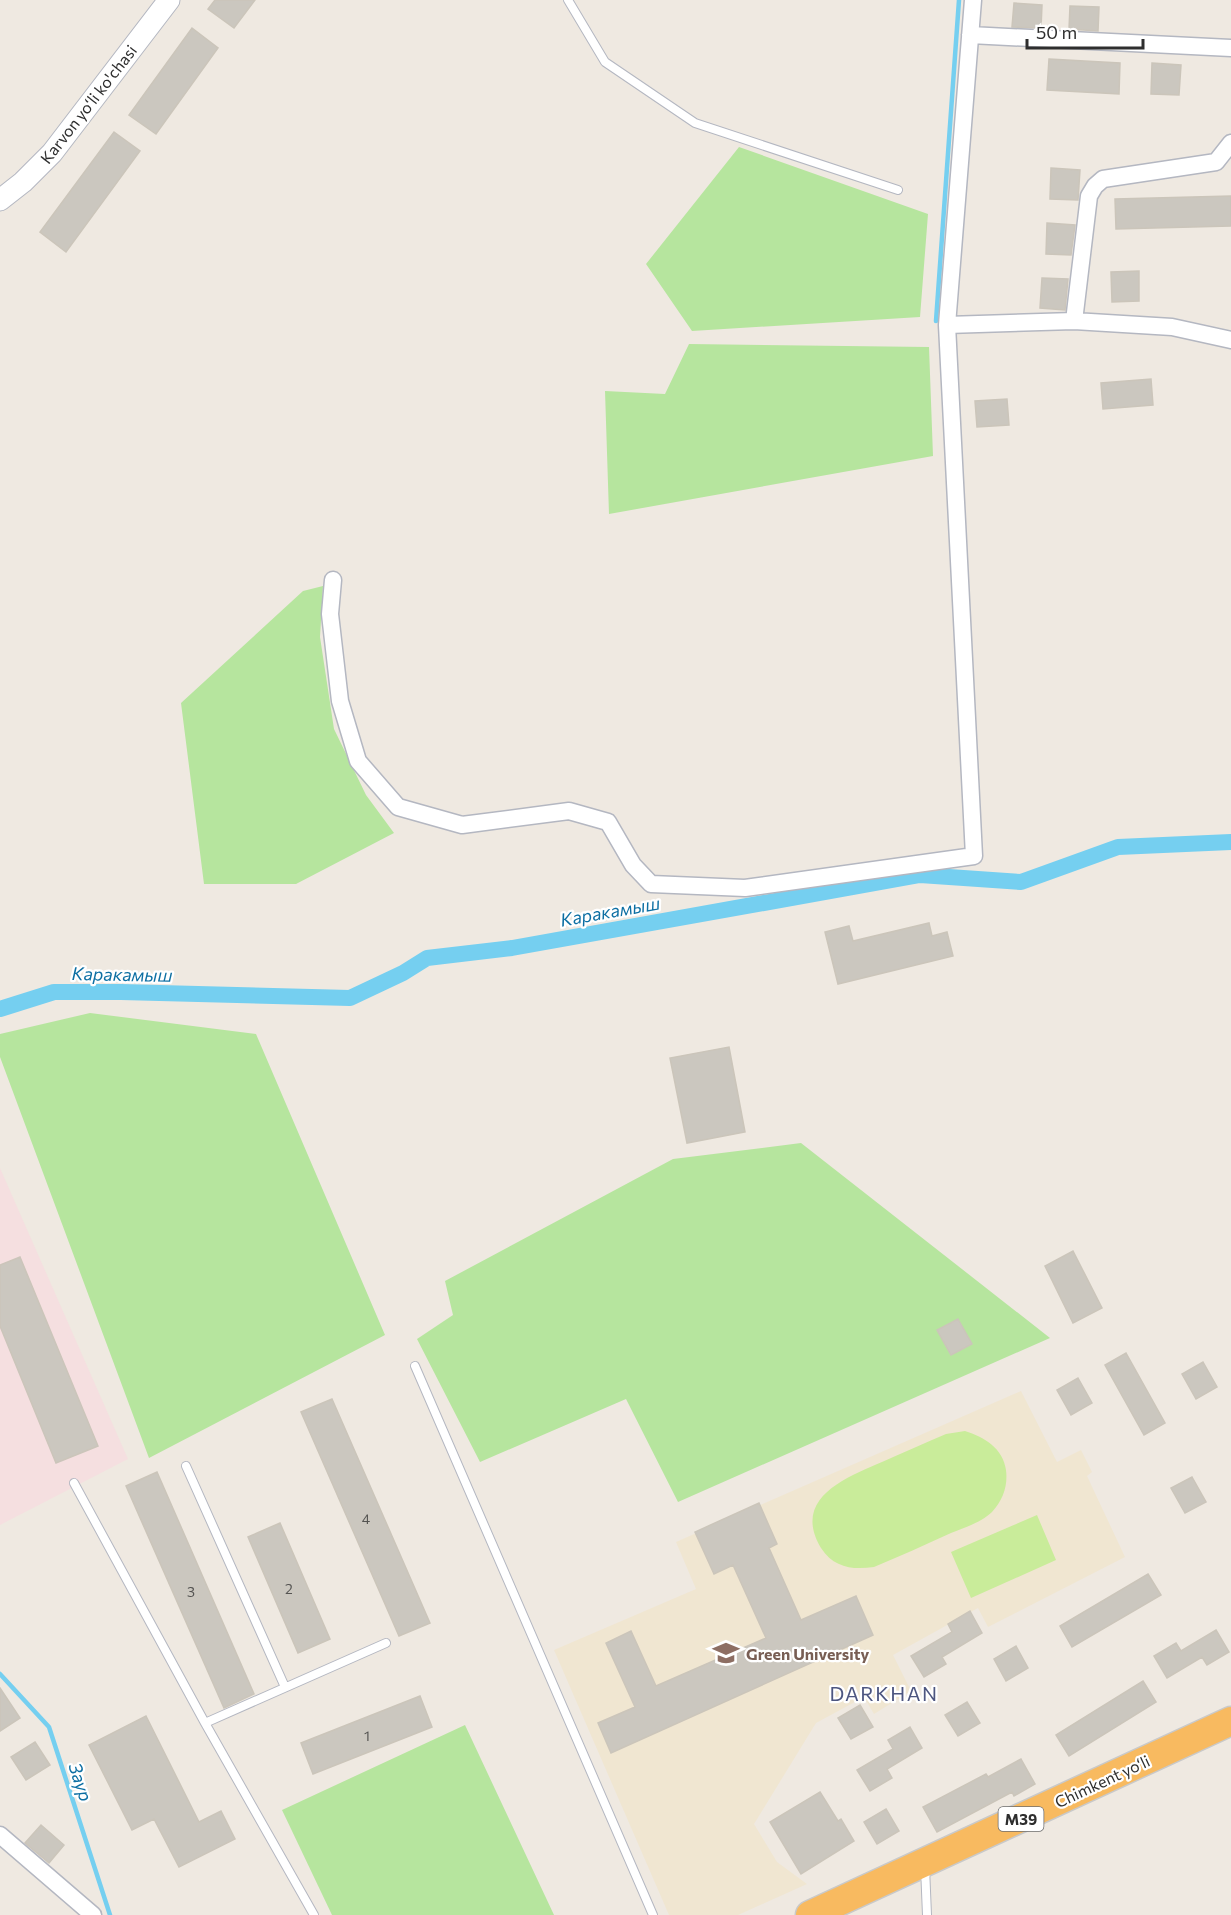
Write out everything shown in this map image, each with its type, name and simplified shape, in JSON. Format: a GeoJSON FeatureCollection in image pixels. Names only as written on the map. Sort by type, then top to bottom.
{"type":"FeatureCollection","features":[{"type":"Feature","properties":{"kind":"highway","name":"Chimkent yo‘li"},"geometry":{"type":"LineString","coordinates":[[810,1915],[1231,1721]]}},
{"type":"Feature","properties":{"kind":"street","name":"Karvon yo‘li ko'chasi"},"geometry":{"type":"LineString","coordinates":[[0,200],[23,182],[52,153],[169,0]]}},
{"type":"Feature","properties":{"kind":"street"},"geometry":{"type":"LineString","coordinates":[[333,580],[330,614],[343,711],[358,761],[398,807],[462,825],[570,811],[608,822],[633,865],[651,884],[745,888],[974,856],[947,325],[973,0]]}},
{"type":"Feature","properties":{"kind":"street"},"geometry":{"type":"LineString","coordinates":[[970,35],[1231,48]]}},
{"type":"Feature","properties":{"kind":"street"},"geometry":{"type":"LineString","coordinates":[[1074,321],[1089,196],[1095,186],[1103,179],[1216,162],[1231,143]]}},
{"type":"Feature","properties":{"kind":"street"},"geometry":{"type":"LineString","coordinates":[[947,325],[1074,321],[1172,327],[1231,340]]}},
{"type":"Feature","properties":{"kind":"street"},"geometry":{"type":"LineString","coordinates":[[0,1835],[93,1915]]}},
{"type":"Feature","properties":{"kind":"lane"},"geometry":{"type":"LineString","coordinates":[[568,0],[605,62],[695,123],[898,190]]}},
{"type":"Feature","properties":{"kind":"lane"},"geometry":{"type":"LineString","coordinates":[[415,1366],[653,1915]]}},
{"type":"Feature","properties":{"kind":"lane"},"geometry":{"type":"LineString","coordinates":[[186,1466],[285,1687]]}},
{"type":"Feature","properties":{"kind":"lane"},"geometry":{"type":"LineString","coordinates":[[74,1483],[205,1723],[314,1915]]}},
{"type":"Feature","properties":{"kind":"lane"},"geometry":{"type":"LineString","coordinates":[[205,1723],[386,1643]]}},
{"type":"Feature","properties":{"kind":"lane"},"geometry":{"type":"LineString","coordinates":[[925,1863],[927,1915]]}},
{"type":"Feature","properties":{"kind":"shaded area"},"geometry":{"type":"Polygon","coordinates":[[[0,1168],[128,1459],[0,1525],[0,1168]]]}},
{"type":"Feature","properties":{"kind":"shaded area","name":"Green University"},"geometry":{"type":"Polygon","coordinates":[[[1021,1391],[1057,1462],[1081,1450],[1092,1472],[1087,1476],[1125,1557],[988,1627],[978,1608],[893,1655],[911,1691],[874,1714],[864,1697],[816,1723],[754,1824],[777,1862],[807,1884],[738,1915],[669,1915],[554,1650],[696,1589],[676,1542],[1021,1391]]]}},
{"type":"Feature","properties":{"kind":"green space"},"geometry":{"type":"Polygon","coordinates":[[[739,147],[928,214],[920,317],[692,331],[646,264],[739,147]]]}},
{"type":"Feature","properties":{"kind":"green space"},"geometry":{"type":"Polygon","coordinates":[[[689,344],[929,347],[933,456],[609,514],[605,391],[665,394],[689,344]]]}},
{"type":"Feature","properties":{"kind":"green space"},"geometry":{"type":"Polygon","coordinates":[[[323,586],[320,637],[334,729],[366,795],[394,833],[296,884],[204,884],[181,703],[303,591],[323,586]]]}},
{"type":"Feature","properties":{"kind":"green space"},"geometry":{"type":"Polygon","coordinates":[[[90,1013],[256,1034],[385,1335],[149,1458],[0,1057],[0,1034],[90,1013]]]}},
{"type":"Feature","properties":{"kind":"green space"},"geometry":{"type":"Polygon","coordinates":[[[801,1143],[1050,1338],[678,1502],[626,1399],[480,1462],[417,1339],[453,1315],[445,1281],[673,1159],[801,1143]]]}},
{"type":"Feature","properties":{"kind":"green space"},"geometry":{"type":"Polygon","coordinates":[[[965,1431],[992,1444],[1004,1462],[1005,1487],[1002,1498],[992,1512],[973,1524],[874,1567],[851,1568],[838,1564],[826,1555],[814,1531],[813,1516],[818,1503],[827,1492],[868,1468],[946,1434],[965,1431]]]}},
{"type":"Feature","properties":{"kind":"green space"},"geometry":{"type":"Polygon","coordinates":[[[1037,1515],[1056,1560],[971,1598],[951,1552],[1037,1515]]]}},
{"type":"Feature","properties":{"kind":"green space"},"geometry":{"type":"Polygon","coordinates":[[[465,1725],[554,1915],[332,1915],[282,1810],[465,1725]]]}},
{"type":"Feature","properties":{"kind":"building"},"geometry":{"type":"Polygon","coordinates":[[[215,0],[255,0],[234,28],[208,9],[215,0]]]}},
{"type":"Feature","properties":{"kind":"building"},"geometry":{"type":"Polygon","coordinates":[[[1014,3],[1042,5],[1041,28],[1012,27],[1014,3]]]}},
{"type":"Feature","properties":{"kind":"building"},"geometry":{"type":"Polygon","coordinates":[[[1070,6],[1099,7],[1098,31],[1069,29],[1070,6]]]}},
{"type":"Feature","properties":{"kind":"building"},"geometry":{"type":"Polygon","coordinates":[[[192,28],[218,48],[156,134],[129,115],[192,28]]]}},
{"type":"Feature","properties":{"kind":"building"},"geometry":{"type":"Polygon","coordinates":[[[1049,59],[1120,63],[1119,94],[1047,90],[1049,59]]]}},
{"type":"Feature","properties":{"kind":"building"},"geometry":{"type":"Polygon","coordinates":[[[1152,63],[1181,65],[1179,95],[1151,94],[1152,63]]]}},
{"type":"Feature","properties":{"kind":"building"},"geometry":{"type":"Polygon","coordinates":[[[114,132],[140,151],[66,252],[40,232],[114,132]]]}},
{"type":"Feature","properties":{"kind":"building"},"geometry":{"type":"Polygon","coordinates":[[[1051,168],[1080,170],[1078,200],[1050,199],[1051,168]]]}},
{"type":"Feature","properties":{"kind":"building"},"geometry":{"type":"Polygon","coordinates":[[[1231,196],[1231,226],[1116,229],[1115,199],[1231,196]]]}},
{"type":"Feature","properties":{"kind":"building"},"geometry":{"type":"Polygon","coordinates":[[[1047,223],[1075,225],[1071,255],[1046,254],[1047,223]]]}},
{"type":"Feature","properties":{"kind":"building"},"geometry":{"type":"Polygon","coordinates":[[[1139,271],[1139,301],[1112,302],[1111,272],[1139,271]]]}},
{"type":"Feature","properties":{"kind":"building"},"geometry":{"type":"Polygon","coordinates":[[[1042,278],[1068,279],[1065,310],[1040,308],[1042,278]]]}},
{"type":"Feature","properties":{"kind":"building"},"geometry":{"type":"Polygon","coordinates":[[[1151,379],[1153,405],[1103,409],[1101,383],[1151,379]]]}},
{"type":"Feature","properties":{"kind":"building"},"geometry":{"type":"Polygon","coordinates":[[[1007,399],[1009,425],[977,427],[975,401],[1007,399]]]}},
{"type":"Feature","properties":{"kind":"building"},"geometry":{"type":"Polygon","coordinates":[[[929,923],[932,936],[947,932],[953,956],[838,984],[825,932],[849,926],[853,941],[929,923]]]}},
{"type":"Feature","properties":{"kind":"building"},"geometry":{"type":"Polygon","coordinates":[[[729,1047],[745,1132],[687,1143],[670,1058],[729,1047]]]}},
{"type":"Feature","properties":{"kind":"building"},"geometry":{"type":"Polygon","coordinates":[[[1073,1251],[1102,1308],[1073,1323],[1045,1266],[1073,1251]]]}},
{"type":"Feature","properties":{"kind":"building"},"geometry":{"type":"Polygon","coordinates":[[[20,1257],[98,1446],[56,1463],[0,1326],[0,1265],[20,1257]]]}},
{"type":"Feature","properties":{"kind":"building"},"geometry":{"type":"Polygon","coordinates":[[[958,1319],[972,1344],[951,1355],[937,1330],[958,1319]]]}},
{"type":"Feature","properties":{"kind":"building"},"geometry":{"type":"Polygon","coordinates":[[[1126,1353],[1165,1423],[1144,1435],[1105,1365],[1126,1353]]]}},
{"type":"Feature","properties":{"kind":"building"},"geometry":{"type":"Polygon","coordinates":[[[1203,1362],[1217,1387],[1196,1399],[1182,1374],[1203,1362]]]}},
{"type":"Feature","properties":{"kind":"building"},"geometry":{"type":"Polygon","coordinates":[[[1078,1378],[1092,1403],[1071,1415],[1057,1390],[1078,1378]]]}},
{"type":"Feature","properties":{"kind":"building"},"geometry":{"type":"Polygon","coordinates":[[[332,1399],[430,1623],[399,1636],[301,1412],[332,1399]]]}},
{"type":"Feature","properties":{"kind":"building"},"geometry":{"type":"Polygon","coordinates":[[[157,1472],[254,1694],[224,1708],[126,1486],[157,1472]]]}},
{"type":"Feature","properties":{"kind":"building"},"geometry":{"type":"Polygon","coordinates":[[[1192,1477],[1206,1502],[1185,1513],[1171,1488],[1192,1477]]]}},
{"type":"Feature","properties":{"kind":"building"},"geometry":{"type":"Polygon","coordinates":[[[759,1503],[777,1544],[769,1548],[801,1620],[856,1596],[873,1635],[611,1753],[598,1723],[635,1707],[606,1643],[631,1631],[656,1686],[766,1638],[733,1565],[714,1574],[695,1532],[759,1503]]]}},
{"type":"Feature","properties":{"kind":"building"},"geometry":{"type":"Polygon","coordinates":[[[280,1523],[330,1639],[298,1653],[248,1537],[280,1523]]]}},
{"type":"Feature","properties":{"kind":"building"},"geometry":{"type":"Polygon","coordinates":[[[1148,1574],[1161,1595],[1072,1647],[1060,1626],[1148,1574]]]}},
{"type":"Feature","properties":{"kind":"building"},"geometry":{"type":"Polygon","coordinates":[[[970,1611],[982,1633],[942,1657],[946,1664],[924,1677],[911,1656],[952,1632],[948,1624],[970,1611]]]}},
{"type":"Feature","properties":{"kind":"building"},"geometry":{"type":"Polygon","coordinates":[[[1216,1630],[1229,1652],[1207,1665],[1202,1657],[1167,1678],[1154,1656],[1176,1643],[1181,1651],[1216,1630]]]}},
{"type":"Feature","properties":{"kind":"building"},"geometry":{"type":"Polygon","coordinates":[[[1016,1646],[1028,1668],[1006,1681],[994,1659],[1016,1646]]]}},
{"type":"Feature","properties":{"kind":"building"},"geometry":{"type":"Polygon","coordinates":[[[1143,1681],[1156,1702],[1069,1756],[1056,1735],[1143,1681]]]}},
{"type":"Feature","properties":{"kind":"building"},"geometry":{"type":"Polygon","coordinates":[[[0,1688],[20,1718],[0,1731],[0,1688]]]}},
{"type":"Feature","properties":{"kind":"building"},"geometry":{"type":"Polygon","coordinates":[[[420,1696],[432,1727],[313,1774],[301,1743],[420,1696]]]}},
{"type":"Feature","properties":{"kind":"building"},"geometry":{"type":"Polygon","coordinates":[[[967,1702],[980,1723],[958,1736],[945,1715],[967,1702]]]}},
{"type":"Feature","properties":{"kind":"building"},"geometry":{"type":"Polygon","coordinates":[[[860,1705],[873,1727],[851,1739],[838,1718],[860,1705]]]}},
{"type":"Feature","properties":{"kind":"building"},"geometry":{"type":"Polygon","coordinates":[[[146,1716],[199,1822],[221,1811],[235,1839],[179,1867],[154,1819],[132,1830],[89,1745],[146,1716]]]}},
{"type":"Feature","properties":{"kind":"building"},"geometry":{"type":"Polygon","coordinates":[[[910,1727],[922,1748],[887,1769],[892,1778],[870,1791],[857,1770],[893,1749],[888,1740],[910,1727]]]}},
{"type":"Feature","properties":{"kind":"building"},"geometry":{"type":"Polygon","coordinates":[[[35,1742],[50,1765],[26,1780],[11,1757],[35,1742]]]}},
{"type":"Feature","properties":{"kind":"building"},"geometry":{"type":"Polygon","coordinates":[[[1021,1759],[1035,1784],[1014,1796],[1012,1792],[937,1832],[923,1807],[986,1774],[988,1777],[1021,1759]]]}},
{"type":"Feature","properties":{"kind":"building"},"geometry":{"type":"Polygon","coordinates":[[[820,1792],[838,1821],[841,1819],[854,1841],[801,1874],[770,1822],[820,1792]]]}},
{"type":"Feature","properties":{"kind":"building"},"geometry":{"type":"Polygon","coordinates":[[[886,1809],[899,1831],[877,1844],[864,1822],[886,1809]]]}},
{"type":"Feature","properties":{"kind":"building"},"geometry":{"type":"Polygon","coordinates":[[[41,1825],[64,1845],[49,1863],[25,1843],[41,1825]]]}},
{"type":"Feature","properties":{"kind":"waterway"},"geometry":{"type":"LineString","coordinates":[[936,321],[959,0]]}},
{"type":"Feature","properties":{"kind":"waterway","name":"Каракамыш"},"geometry":{"type":"LineString","coordinates":[[0,1009],[54,992],[350,998],[403,973],[427,958],[512,948],[920,875],[1021,882],[1118,847],[1231,842]]}},
{"type":"Feature","properties":{"kind":"waterway","name":"Заур"},"geometry":{"type":"LineString","coordinates":[[0,1674],[49,1727],[110,1915]]}},
{"type":"Feature","properties":{"kind":"place","name":"Green University"},"geometry":{"type":"Point","coordinates":[726,1653]}},
{"type":"Feature","properties":{"kind":"district","name":"DARKHAN"},"geometry":{"type":"Point","coordinates":[884,1693]}}]}
